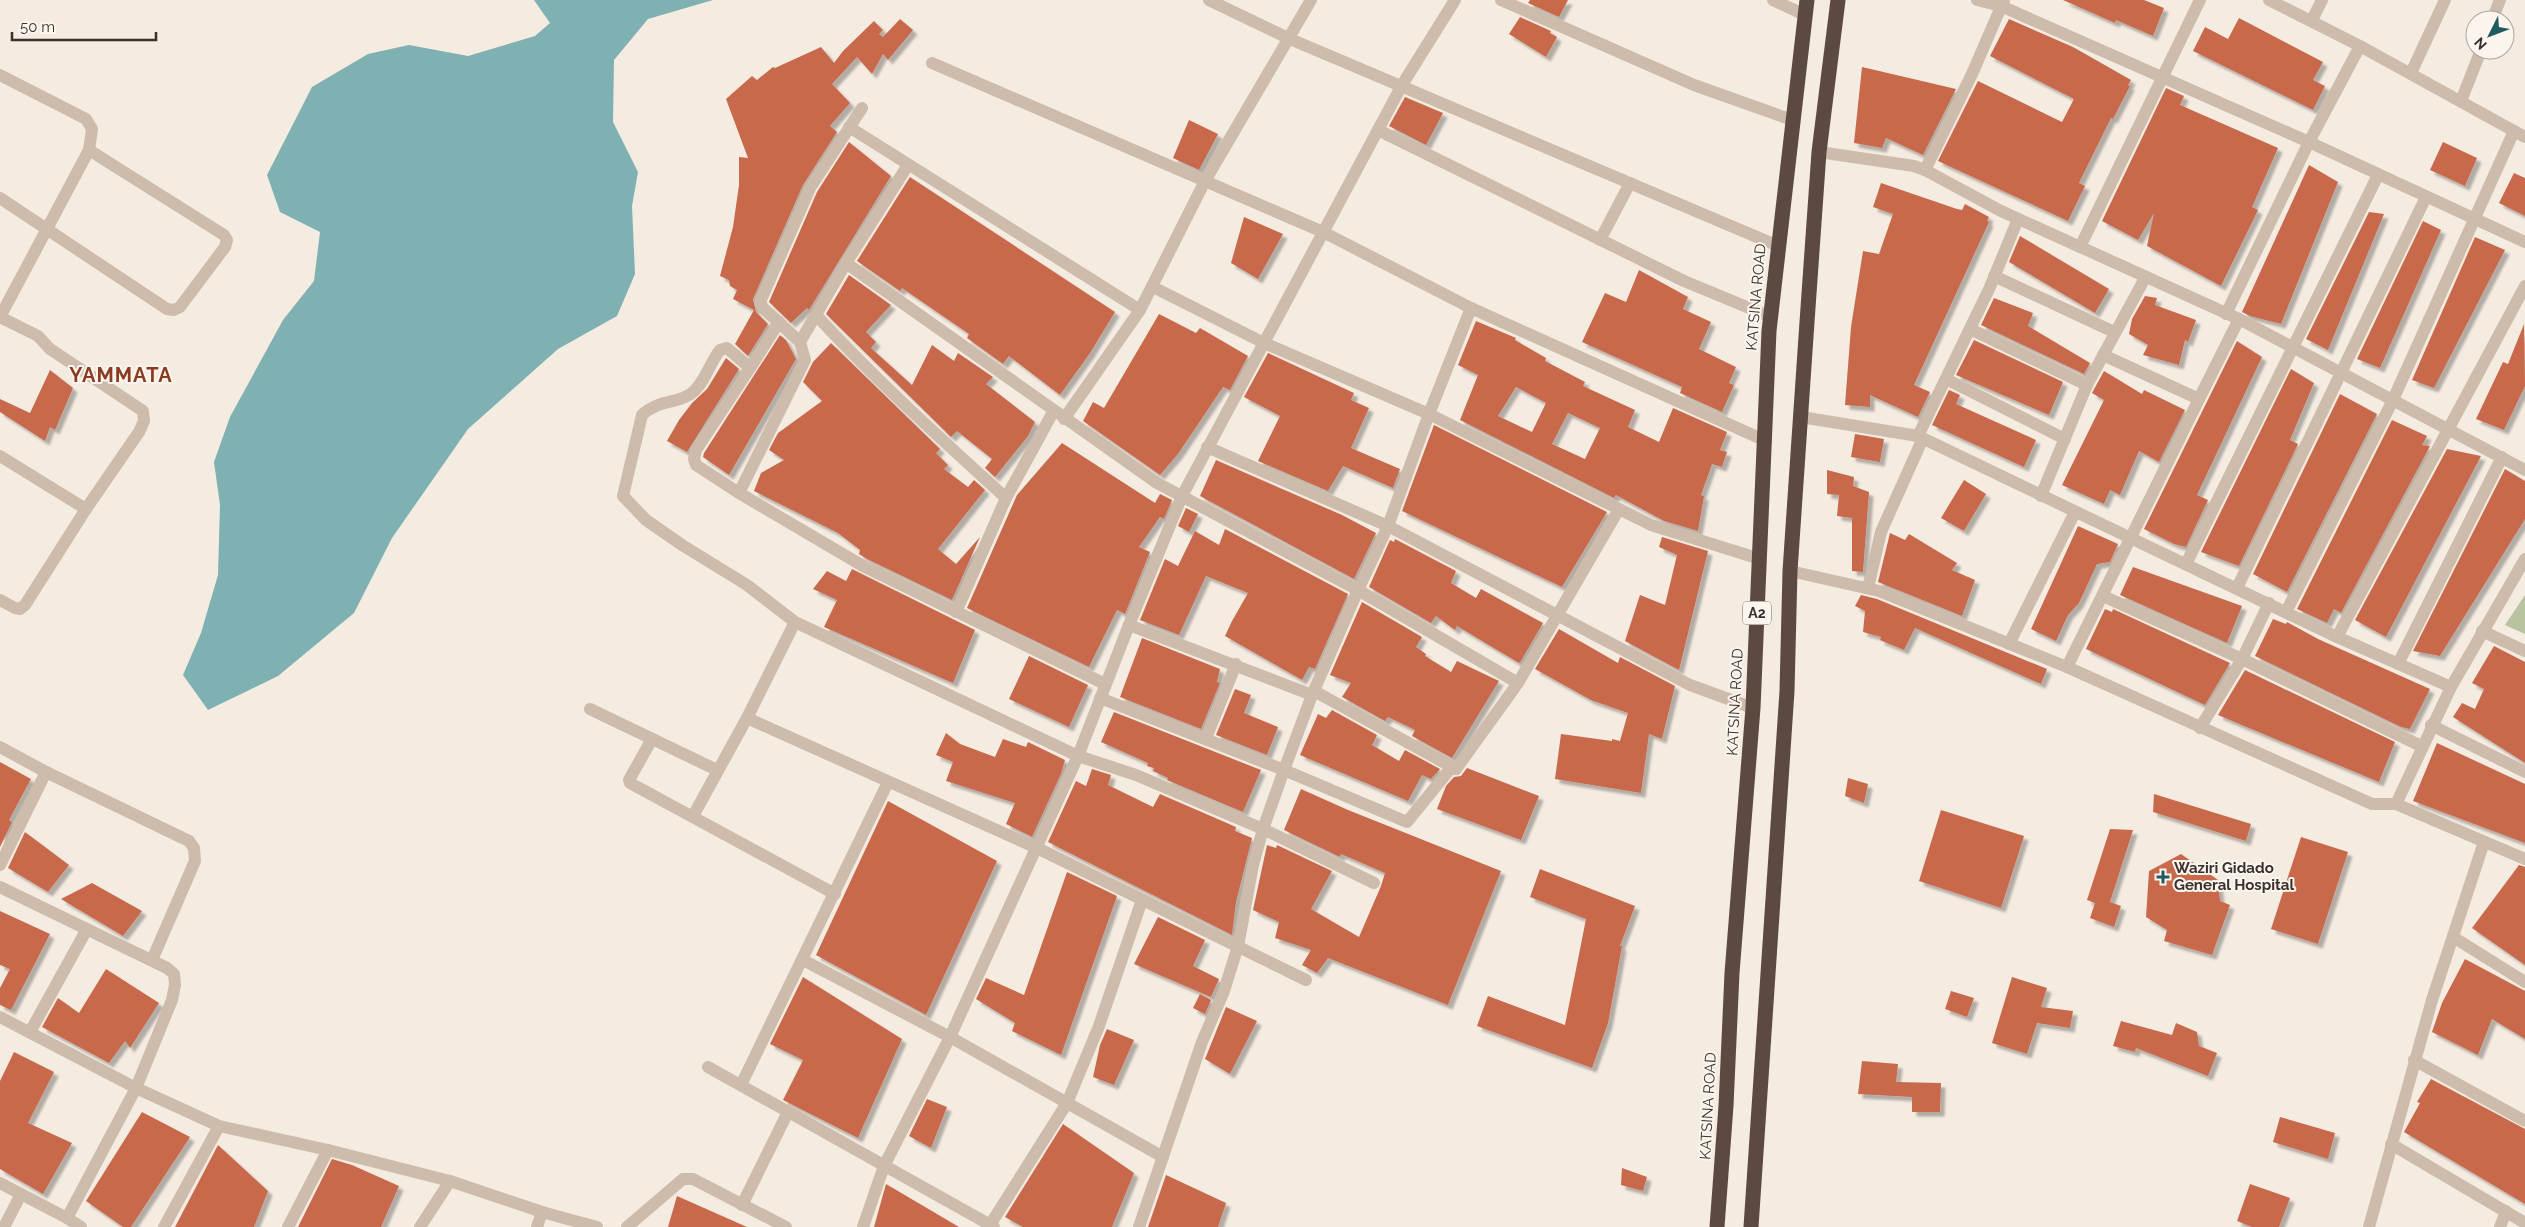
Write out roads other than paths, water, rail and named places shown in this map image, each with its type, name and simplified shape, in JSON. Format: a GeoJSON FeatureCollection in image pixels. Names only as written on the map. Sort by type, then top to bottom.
{"type":"FeatureCollection","features":[{"type":"Feature","properties":{"kind":"highway","name":"KATSINA ROAD"},"geometry":{"type":"LineString","coordinates":[[1717,1227],[1726,1106],[1732,973],[1753,708],[1771,317],[1807,0]]}},
{"type":"Feature","properties":{"kind":"highway","name":"A2"},"geometry":{"type":"LineString","coordinates":[[1751,1227],[1786,691],[1790,571],[1819,152],[1838,0]]}},
{"type":"Feature","properties":{"kind":"street"},"geometry":{"type":"LineString","coordinates":[[1209,0],[1290,39],[1778,246]]}},
{"type":"Feature","properties":{"kind":"street"},"geometry":{"type":"LineString","coordinates":[[956,612],[1006,498],[1059,416],[1140,310],[1154,287],[1205,181],[1290,39],[1311,0]]}},
{"type":"Feature","properties":{"kind":"street"},"geometry":{"type":"LineString","coordinates":[[863,1227],[884,1166],[950,1037],[1078,756],[1128,625],[1182,496],[1402,85],[1455,0]]}},
{"type":"Feature","properties":{"kind":"street"},"geometry":{"type":"LineString","coordinates":[[1501,0],[1694,85],[1792,120]]}},
{"type":"Feature","properties":{"kind":"street"},"geometry":{"type":"LineString","coordinates":[[1773,0],[1805,15]]}},
{"type":"Feature","properties":{"kind":"street"},"geometry":{"type":"LineString","coordinates":[[1977,0],[2002,3],[2162,77],[2310,142],[2525,242]]}},
{"type":"Feature","properties":{"kind":"street"},"geometry":{"type":"LineString","coordinates":[[2080,246],[2200,0]]}},
{"type":"Feature","properties":{"kind":"street"},"geometry":{"type":"LineString","coordinates":[[2269,0],[2312,20],[2520,134],[2476,220],[2392,402],[2286,612]]}},
{"type":"Feature","properties":{"kind":"street"},"geometry":{"type":"LineString","coordinates":[[2312,20],[2322,0]]}},
{"type":"Feature","properties":{"kind":"street"},"geometry":{"type":"LineString","coordinates":[[2411,73],[2446,0]]}},
{"type":"Feature","properties":{"kind":"street"},"geometry":{"type":"LineString","coordinates":[[1925,170],[1972,74],[2002,3]]}},
{"type":"Feature","properties":{"kind":"street"},"geometry":{"type":"LineString","coordinates":[[2226,314],[2310,142],[2360,46]]}},
{"type":"Feature","properties":{"kind":"street"},"geometry":{"type":"LineString","coordinates":[[2461,101],[2477,60]]}},
{"type":"Feature","properties":{"kind":"street"},"geometry":{"type":"LineString","coordinates":[[932,63],[1323,232],[1471,308],[1766,441]]}},
{"type":"Feature","properties":{"kind":"street"},"geometry":{"type":"LineString","coordinates":[[0,75],[86,118],[92,129],[89,150],[0,317],[38,336],[50,350],[143,411],[144,421],[139,432],[86,509],[25,605],[20,609],[0,600]]}},
{"type":"Feature","properties":{"kind":"street"},"geometry":{"type":"LineString","coordinates":[[739,493],[805,360],[800,342],[763,308],[760,302],[810,188],[862,108]]}},
{"type":"Feature","properties":{"kind":"street"},"geometry":{"type":"LineString","coordinates":[[849,127],[1140,310]]}},
{"type":"Feature","properties":{"kind":"street"},"geometry":{"type":"LineString","coordinates":[[1378,130],[1684,281],[1771,317]]}},
{"type":"Feature","properties":{"kind":"street"},"geometry":{"type":"LineString","coordinates":[[0,198],[48,228],[167,309],[174,310],[180,307],[225,247],[227,240],[224,235],[89,150]]}},
{"type":"Feature","properties":{"kind":"street"},"geometry":{"type":"LineString","coordinates":[[1819,152],[1914,166],[1925,170],[2018,219],[2080,246],[2294,347],[2392,402],[2525,470]]}},
{"type":"Feature","properties":{"kind":"street"},"geometry":{"type":"LineString","coordinates":[[800,342],[846,263],[908,165]]}},
{"type":"Feature","properties":{"kind":"street"},"geometry":{"type":"LineString","coordinates":[[2186,564],[2378,175]]}},
{"type":"Feature","properties":{"kind":"street"},"geometry":{"type":"LineString","coordinates":[[1600,240],[1630,183]]}},
{"type":"Feature","properties":{"kind":"street"},"geometry":{"type":"LineString","coordinates":[[2237,588],[2426,197]]}},
{"type":"Feature","properties":{"kind":"street"},"geometry":{"type":"LineString","coordinates":[[1868,588],[1881,532],[1946,379],[1994,276],[2018,219]]}},
{"type":"Feature","properties":{"kind":"street"},"geometry":{"type":"LineString","coordinates":[[846,263],[1156,483],[1358,590],[1518,683]]}},
{"type":"Feature","properties":{"kind":"street"},"geometry":{"type":"LineString","coordinates":[[1994,276],[2114,332]]}},
{"type":"Feature","properties":{"kind":"street"},"geometry":{"type":"LineString","coordinates":[[2041,496],[2086,386],[2145,278]]}},
{"type":"Feature","properties":{"kind":"street"},"geometry":{"type":"LineString","coordinates":[[2337,636],[2525,286]]}},
{"type":"Feature","properties":{"kind":"street"},"geometry":{"type":"LineString","coordinates":[[1154,287],[1264,343],[1429,414],[1651,525],[1760,560]]}},
{"type":"Feature","properties":{"kind":"street"},"geometry":{"type":"LineString","coordinates":[[1139,1227],[1202,1042],[1224,991],[1238,946],[1253,864],[1284,770],[1313,693],[1388,526],[1429,414],[1471,308]]}},
{"type":"Feature","properties":{"kind":"street"},"geometry":{"type":"LineString","coordinates":[[816,314],[855,357],[1006,498]]}},
{"type":"Feature","properties":{"kind":"street"},"geometry":{"type":"LineString","coordinates":[[2067,667],[2239,320]]}},
{"type":"Feature","properties":{"kind":"street"},"geometry":{"type":"LineString","coordinates":[[779,322],[696,450],[694,459],[696,466],[863,566],[1105,684]]}},
{"type":"Feature","properties":{"kind":"street"},"geometry":{"type":"LineString","coordinates":[[1970,329],[2086,386]]}},
{"type":"Feature","properties":{"kind":"street"},"geometry":{"type":"LineString","coordinates":[[750,368],[727,348],[720,350],[697,389],[690,395],[652,406],[642,415],[623,496],[646,520],[682,545],[747,584],[795,622],[1078,756],[1136,775],[1263,829],[1374,883]]}},
{"type":"Feature","properties":{"kind":"street"},"geometry":{"type":"LineString","coordinates":[[2103,355],[2199,399]]}},
{"type":"Feature","properties":{"kind":"street"},"geometry":{"type":"LineString","coordinates":[[1946,379],[2065,439]]}},
{"type":"Feature","properties":{"kind":"street"},"geometry":{"type":"LineString","coordinates":[[1801,417],[1921,437],[2130,539],[2451,687]]}},
{"type":"Feature","properties":{"kind":"street"},"geometry":{"type":"LineString","coordinates":[[1207,447],[1388,526],[1690,685],[1753,708]]}},
{"type":"Feature","properties":{"kind":"street"},"geometry":{"type":"LineString","coordinates":[[0,456],[86,509]]}},
{"type":"Feature","properties":{"kind":"street"},"geometry":{"type":"LineString","coordinates":[[2398,664],[2502,457]]}},
{"type":"Feature","properties":{"kind":"street"},"geometry":{"type":"LineString","coordinates":[[1456,769],[1518,683],[1619,509]]}},
{"type":"Feature","properties":{"kind":"street"},"geometry":{"type":"LineString","coordinates":[[2008,644],[2075,512]]}},
{"type":"Feature","properties":{"kind":"street"},"geometry":{"type":"LineString","coordinates":[[2396,804],[2421,746],[2451,687],[2482,630],[2525,559]]}},
{"type":"Feature","properties":{"kind":"street"},"geometry":{"type":"LineString","coordinates":[[1790,571],[1868,588],[2067,667],[2372,804],[2396,804],[2525,859]]}},
{"type":"Feature","properties":{"kind":"street"},"geometry":{"type":"LineString","coordinates":[[2103,596],[2242,658],[2421,746]]}},
{"type":"Feature","properties":{"kind":"street"},"geometry":{"type":"LineString","coordinates":[[2200,728],[2242,658],[2269,603]]}},
{"type":"Feature","properties":{"kind":"street"},"geometry":{"type":"LineString","coordinates":[[693,816],[795,622]]}},
{"type":"Feature","properties":{"kind":"street"},"geometry":{"type":"LineString","coordinates":[[1128,625],[1313,693],[1456,769]]}},
{"type":"Feature","properties":{"kind":"street"},"geometry":{"type":"LineString","coordinates":[[2482,630],[2525,651]]}},
{"type":"Feature","properties":{"kind":"street"},"geometry":{"type":"LineString","coordinates":[[1206,738],[1236,664]]}},
{"type":"Feature","properties":{"kind":"street"},"geometry":{"type":"LineString","coordinates":[[1100,698],[1206,738],[1407,822],[1451,768],[1456,769]]}},
{"type":"Feature","properties":{"kind":"street"},"geometry":{"type":"LineString","coordinates":[[590,709],[717,770]]}},
{"type":"Feature","properties":{"kind":"street"},"geometry":{"type":"LineString","coordinates":[[746,718],[1037,848],[1306,980]]}},
{"type":"Feature","properties":{"kind":"street"},"geometry":{"type":"LineString","coordinates":[[2431,726],[2525,772]]}},
{"type":"Feature","properties":{"kind":"street"},"geometry":{"type":"LineString","coordinates":[[652,738],[629,781],[835,894]]}},
{"type":"Feature","properties":{"kind":"street"},"geometry":{"type":"LineString","coordinates":[[0,747],[46,772],[189,841],[194,848],[195,861],[152,960]]}},
{"type":"Feature","properties":{"kind":"street"},"geometry":{"type":"LineString","coordinates":[[0,864],[46,772]]}},
{"type":"Feature","properties":{"kind":"street"},"geometry":{"type":"LineString","coordinates":[[741,1086],[888,782]]}},
{"type":"Feature","properties":{"kind":"street"},"geometry":{"type":"LineString","coordinates":[[2369,1227],[2414,1060],[2484,842]]}},
{"type":"Feature","properties":{"kind":"street"},"geometry":{"type":"LineString","coordinates":[[0,887],[152,960],[174,974],[175,985],[172,1000],[136,1088],[67,1218]]}},
{"type":"Feature","properties":{"kind":"street"},"geometry":{"type":"LineString","coordinates":[[708,1067],[992,1226],[1067,1103],[1099,1026],[1142,900]]}},
{"type":"Feature","properties":{"kind":"street"},"geometry":{"type":"LineString","coordinates":[[30,1032],[86,929]]}},
{"type":"Feature","properties":{"kind":"street"},"geometry":{"type":"LineString","coordinates":[[2453,937],[2525,982]]}},
{"type":"Feature","properties":{"kind":"street"},"geometry":{"type":"LineString","coordinates":[[803,960],[950,1037],[1163,1157]]}},
{"type":"Feature","properties":{"kind":"street"},"geometry":{"type":"LineString","coordinates":[[0,1017],[136,1088],[219,1126],[328,1150],[450,1181],[542,1212],[597,1227]]}},
{"type":"Feature","properties":{"kind":"street"},"geometry":{"type":"LineString","coordinates":[[2414,1060],[2525,1121]]}},
{"type":"Feature","properties":{"kind":"street"},"geometry":{"type":"LineString","coordinates":[[742,1205],[788,1112]]}},
{"type":"Feature","properties":{"kind":"street"},"geometry":{"type":"LineString","coordinates":[[164,1227],[219,1126]]}},
{"type":"Feature","properties":{"kind":"street"},"geometry":{"type":"LineString","coordinates":[[2391,1144],[2525,1223]]}},
{"type":"Feature","properties":{"kind":"street"},"geometry":{"type":"LineString","coordinates":[[288,1227],[328,1150]]}},
{"type":"Feature","properties":{"kind":"street"},"geometry":{"type":"LineString","coordinates":[[627,1227],[683,1179],[688,1178],[786,1227]]}},
{"type":"Feature","properties":{"kind":"street"},"geometry":{"type":"LineString","coordinates":[[420,1227],[450,1181]]}},
{"type":"Feature","properties":{"kind":"street"},"geometry":{"type":"LineString","coordinates":[[0,1183],[81,1227]]}},
{"type":"Feature","properties":{"kind":"street"},"geometry":{"type":"LineString","coordinates":[[4,1227],[21,1194]]}},
{"type":"Feature","properties":{"kind":"street"},"geometry":{"type":"LineString","coordinates":[[2500,1227],[2506,1211]]}},
{"type":"Feature","properties":{"kind":"street"},"geometry":{"type":"LineString","coordinates":[[537,1227],[542,1212]]}},
{"type":"Feature","properties":{"kind":"water"},"geometry":{"type":"Polygon","coordinates":[[[534,0],[713,0],[648,19],[614,60],[613,122],[638,172],[632,206],[635,274],[617,316],[558,349],[468,429],[392,538],[354,613],[278,676],[208,710],[183,675],[201,633],[218,575],[220,505],[214,462],[230,417],[283,320],[314,281],[320,232],[280,212],[267,175],[312,87],[368,54],[409,45],[468,56],[535,36],[550,23],[534,0]]]}},
{"type":"Feature","properties":{"kind":"place","name":"Waziri Gidado General Hospital"},"geometry":{"type":"Point","coordinates":[2163,877]}},
{"type":"Feature","properties":{"kind":"district","name":"YAMMATA"},"geometry":{"type":"Point","coordinates":[121,375]}}]}
